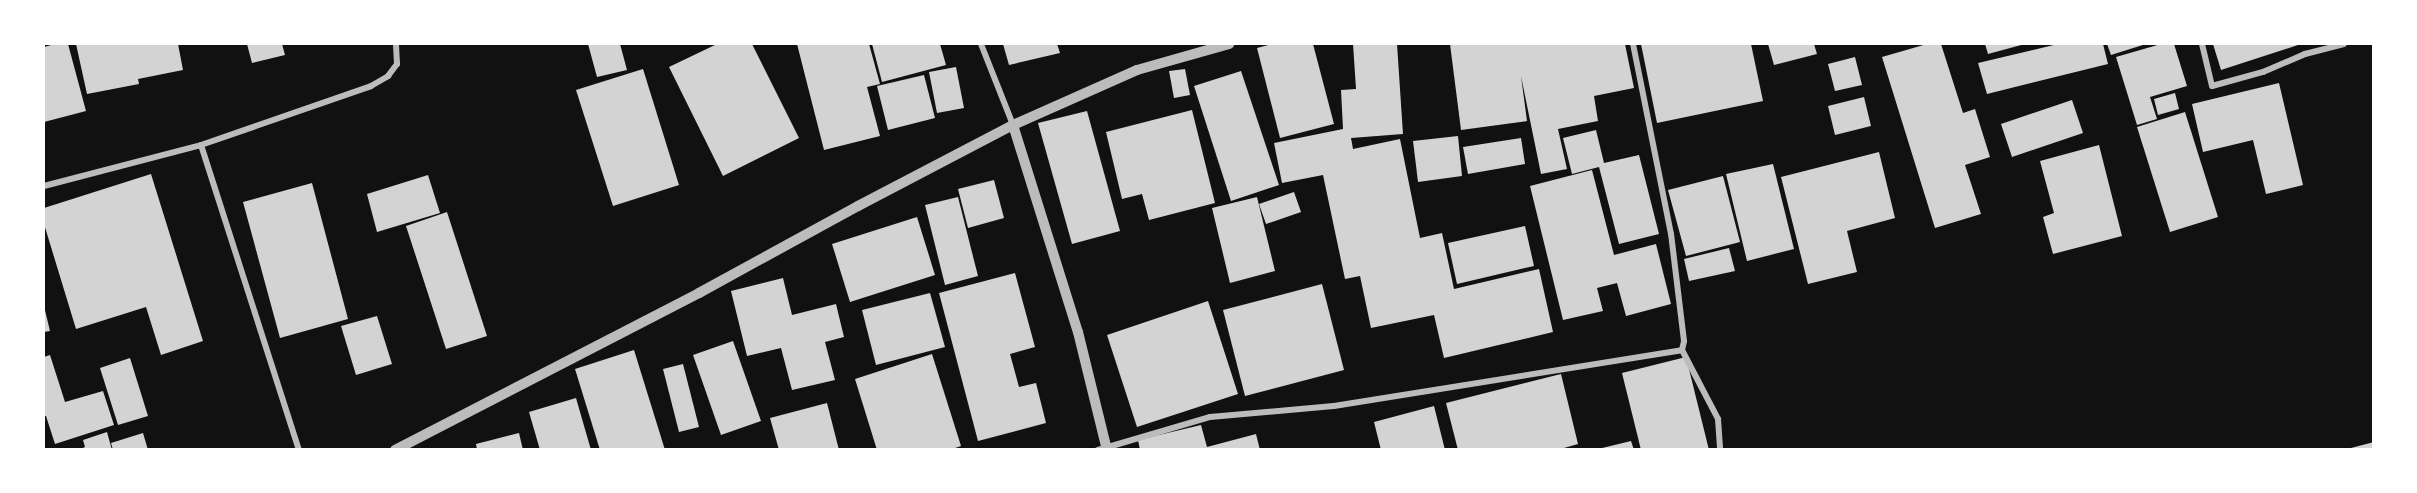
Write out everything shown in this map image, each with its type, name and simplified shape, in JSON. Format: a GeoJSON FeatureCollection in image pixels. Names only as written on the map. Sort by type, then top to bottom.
{"type":"FeatureCollection","features":[{"type":"Feature","properties":{"kind":"street"},"geometry":{"type":"LineString","coordinates":[[44,186],[201,145],[371,86],[388,76],[397,64],[396,44]]}},
{"type":"Feature","properties":{"kind":"street"},"geometry":{"type":"LineString","coordinates":[[981,44],[1013,125],[1078,332],[1104,449],[1210,417],[1334,406],[1682,350]]}},
{"type":"Feature","properties":{"kind":"street"},"geometry":{"type":"LineString","coordinates":[[396,450],[586,353],[1013,125],[1137,70],[1229,44]]}},
{"type":"Feature","properties":{"kind":"street"},"geometry":{"type":"LineString","coordinates":[[1633,44],[1671,234],[1684,341],[1682,350],[1718,418],[1720,450]]}},
{"type":"Feature","properties":{"kind":"street"},"geometry":{"type":"LineString","coordinates":[[2202,44],[2212,86],[2263,72],[2305,54],[2344,44]]}},
{"type":"Feature","properties":{"kind":"street"},"geometry":{"type":"LineString","coordinates":[[201,145],[298,450]]}},
{"type":"Feature","properties":{"kind":"building"},"geometry":{"type":"Polygon","coordinates":[[[68,44],[86,111],[44,122],[44,47],[68,44]]]}},
{"type":"Feature","properties":{"kind":"building"},"geometry":{"type":"Polygon","coordinates":[[[76,44],[178,44],[183,70],[138,79],[139,84],[87,94],[76,44]]]}},
{"type":"Feature","properties":{"kind":"building"},"geometry":{"type":"Polygon","coordinates":[[[247,44],[282,44],[285,55],[252,63],[247,44]]]}},
{"type":"Feature","properties":{"kind":"building"},"geometry":{"type":"Polygon","coordinates":[[[588,44],[620,44],[627,70],[597,77],[588,44]]]}},
{"type":"Feature","properties":{"kind":"building"},"geometry":{"type":"Polygon","coordinates":[[[717,44],[752,44],[799,138],[723,176],[669,67],[717,44]]]}},
{"type":"Feature","properties":{"kind":"building"},"geometry":{"type":"Polygon","coordinates":[[[797,44],[869,44],[880,84],[867,87],[880,136],[824,150],[797,44]]]}},
{"type":"Feature","properties":{"kind":"building"},"geometry":{"type":"Polygon","coordinates":[[[872,44],[940,44],[946,65],[882,82],[872,44]]]}},
{"type":"Feature","properties":{"kind":"building"},"geometry":{"type":"Polygon","coordinates":[[[1003,44],[1057,44],[1060,53],[1009,65],[1003,44]]]}},
{"type":"Feature","properties":{"kind":"building"},"geometry":{"type":"Polygon","coordinates":[[[1272,44],[1313,44],[1334,124],[1280,138],[1257,48],[1272,44]]]}},
{"type":"Feature","properties":{"kind":"building"},"geometry":{"type":"Polygon","coordinates":[[[1353,44],[1397,44],[1403,134],[1351,138],[1353,149],[1400,139],[1420,238],[1442,233],[1454,289],[1539,269],[1553,332],[1444,358],[1434,315],[1371,328],[1360,276],[1345,279],[1323,175],[1282,183],[1274,143],[1343,129],[1341,90],[1356,89],[1353,44]]]}},
{"type":"Feature","properties":{"kind":"building"},"geometry":{"type":"Polygon","coordinates":[[[1450,44],[1625,44],[1634,88],[1594,96],[1598,121],[1558,129],[1567,169],[1541,174],[1521,76],[1527,121],[1461,130],[1450,44]]]}},
{"type":"Feature","properties":{"kind":"building"},"geometry":{"type":"Polygon","coordinates":[[[1641,44],[1751,44],[1763,101],[1657,123],[1641,44]]]}},
{"type":"Feature","properties":{"kind":"building"},"geometry":{"type":"Polygon","coordinates":[[[1768,44],[1814,44],[1817,54],[1774,65],[1768,44]]]}},
{"type":"Feature","properties":{"kind":"building"},"geometry":{"type":"Polygon","coordinates":[[[1927,44],[1941,44],[1963,113],[1975,109],[1990,157],[1965,165],[1981,214],[1935,228],[1882,57],[1927,44]]]}},
{"type":"Feature","properties":{"kind":"building"},"geometry":{"type":"Polygon","coordinates":[[[1985,44],[2025,44],[1988,54],[1985,44]]]}},
{"type":"Feature","properties":{"kind":"building"},"geometry":{"type":"Polygon","coordinates":[[[2058,44],[2103,44],[2108,64],[1987,94],[1978,63],[2058,44]]]}},
{"type":"Feature","properties":{"kind":"building"},"geometry":{"type":"Polygon","coordinates":[[[2107,44],[2146,44],[2111,55],[2107,44]]]}},
{"type":"Feature","properties":{"kind":"building"},"geometry":{"type":"Polygon","coordinates":[[[2161,44],[2174,44],[2187,86],[2150,97],[2157,119],[2137,125],[2116,57],[2161,44]]]}},
{"type":"Feature","properties":{"kind":"building"},"geometry":{"type":"Polygon","coordinates":[[[2213,44],[2298,44],[2298,45],[2221,70],[2213,44]]]}},
{"type":"Feature","properties":{"kind":"building"},"geometry":{"type":"Polygon","coordinates":[[[1855,57],[1862,85],[1835,91],[1828,64],[1855,57]]]}},
{"type":"Feature","properties":{"kind":"building"},"geometry":{"type":"Polygon","coordinates":[[[956,67],[964,108],[937,113],[929,72],[956,67]]]}},
{"type":"Feature","properties":{"kind":"building"},"geometry":{"type":"Polygon","coordinates":[[[643,69],[679,185],[613,206],[576,90],[643,69]]]}},
{"type":"Feature","properties":{"kind":"building"},"geometry":{"type":"Polygon","coordinates":[[[1185,69],[1190,95],[1174,98],[1169,71],[1185,69]]]}},
{"type":"Feature","properties":{"kind":"building"},"geometry":{"type":"Polygon","coordinates":[[[1241,71],[1279,185],[1231,201],[1194,86],[1241,71]]]}},
{"type":"Feature","properties":{"kind":"building"},"geometry":{"type":"Polygon","coordinates":[[[924,75],[935,118],[888,130],[877,86],[924,75]]]}},
{"type":"Feature","properties":{"kind":"building"},"geometry":{"type":"Polygon","coordinates":[[[2279,83],[2303,185],[2266,194],[2253,140],[2203,152],[2192,104],[2279,83]]]}},
{"type":"Feature","properties":{"kind":"building"},"geometry":{"type":"Polygon","coordinates":[[[2175,93],[2179,109],[2158,115],[2154,99],[2175,93]]]}},
{"type":"Feature","properties":{"kind":"building"},"geometry":{"type":"Polygon","coordinates":[[[1864,97],[1871,126],[1835,135],[1828,106],[1864,97]]]}},
{"type":"Feature","properties":{"kind":"building"},"geometry":{"type":"Polygon","coordinates":[[[2072,100],[2083,133],[2012,157],[2001,124],[2072,100]]]}},
{"type":"Feature","properties":{"kind":"building"},"geometry":{"type":"Polygon","coordinates":[[[1192,110],[1215,203],[1149,220],[1142,194],[1122,199],[1106,132],[1192,110]]]}},
{"type":"Feature","properties":{"kind":"building"},"geometry":{"type":"Polygon","coordinates":[[[1087,111],[1120,231],[1072,244],[1038,123],[1087,111]]]}},
{"type":"Feature","properties":{"kind":"building"},"geometry":{"type":"Polygon","coordinates":[[[2185,112],[2218,217],[2170,232],[2137,127],[2185,112]]]}},
{"type":"Feature","properties":{"kind":"building"},"geometry":{"type":"Polygon","coordinates":[[[1596,130],[1604,163],[1639,155],[1659,234],[1619,244],[1599,167],[1572,174],[1563,138],[1596,130]]]}},
{"type":"Feature","properties":{"kind":"building"},"geometry":{"type":"Polygon","coordinates":[[[1458,136],[1462,176],[1418,182],[1413,141],[1458,136]]]}},
{"type":"Feature","properties":{"kind":"building"},"geometry":{"type":"Polygon","coordinates":[[[1521,138],[1525,164],[1468,174],[1463,147],[1521,138]]]}},
{"type":"Feature","properties":{"kind":"building"},"geometry":{"type":"Polygon","coordinates":[[[2099,145],[2122,236],[2053,254],[2043,217],[2054,213],[2040,161],[2099,145]]]}},
{"type":"Feature","properties":{"kind":"building"},"geometry":{"type":"Polygon","coordinates":[[[1879,152],[1895,218],[1847,231],[1857,272],[1808,284],[1781,177],[1879,152]]]}},
{"type":"Feature","properties":{"kind":"building"},"geometry":{"type":"Polygon","coordinates":[[[1773,164],[1794,249],[1747,261],[1726,174],[1773,164]]]}},
{"type":"Feature","properties":{"kind":"building"},"geometry":{"type":"Polygon","coordinates":[[[1592,170],[1614,255],[1656,244],[1671,304],[1626,316],[1617,283],[1597,288],[1603,311],[1563,320],[1530,186],[1592,170]]]}},
{"type":"Feature","properties":{"kind":"building"},"geometry":{"type":"Polygon","coordinates":[[[151,174],[203,341],[161,355],[146,307],[76,329],[44,224],[44,208],[151,174]]]}},
{"type":"Feature","properties":{"kind":"building"},"geometry":{"type":"Polygon","coordinates":[[[428,175],[440,213],[377,232],[367,194],[428,175]]]}},
{"type":"Feature","properties":{"kind":"building"},"geometry":{"type":"Polygon","coordinates":[[[1723,176],[1740,242],[1686,256],[1668,190],[1723,176]]]}},
{"type":"Feature","properties":{"kind":"building"},"geometry":{"type":"Polygon","coordinates":[[[994,180],[1004,218],[968,228],[958,189],[994,180]]]}},
{"type":"Feature","properties":{"kind":"building"},"geometry":{"type":"Polygon","coordinates":[[[312,183],[348,319],[280,338],[243,202],[312,183]]]}},
{"type":"Feature","properties":{"kind":"building"},"geometry":{"type":"Polygon","coordinates":[[[1294,192],[1301,212],[1266,224],[1259,204],[1294,192]]]}},
{"type":"Feature","properties":{"kind":"building"},"geometry":{"type":"Polygon","coordinates":[[[958,197],[978,276],[945,285],[925,205],[958,197]]]}},
{"type":"Feature","properties":{"kind":"building"},"geometry":{"type":"Polygon","coordinates":[[[1257,197],[1275,271],[1230,283],[1212,208],[1257,197]]]}},
{"type":"Feature","properties":{"kind":"building"},"geometry":{"type":"Polygon","coordinates":[[[447,212],[487,336],[446,349],[406,226],[447,212]]]}},
{"type":"Feature","properties":{"kind":"building"},"geometry":{"type":"Polygon","coordinates":[[[917,217],[935,275],[850,302],[832,244],[917,217]]]}},
{"type":"Feature","properties":{"kind":"building"},"geometry":{"type":"Polygon","coordinates":[[[1525,226],[1534,266],[1457,284],[1448,243],[1525,226]]]}},
{"type":"Feature","properties":{"kind":"building"},"geometry":{"type":"Polygon","coordinates":[[[1729,248],[1735,271],[1689,281],[1684,259],[1729,248]]]}},
{"type":"Feature","properties":{"kind":"building"},"geometry":{"type":"Polygon","coordinates":[[[1015,273],[1035,347],[1010,354],[1019,387],[1036,383],[1046,423],[978,441],[939,293],[1015,273]]]}},
{"type":"Feature","properties":{"kind":"building"},"geometry":{"type":"Polygon","coordinates":[[[783,278],[792,315],[836,304],[844,337],[825,342],[835,380],[792,390],[781,348],[747,356],[731,291],[783,278]]]}},
{"type":"Feature","properties":{"kind":"building"},"geometry":{"type":"Polygon","coordinates":[[[1322,284],[1344,370],[1245,396],[1223,310],[1322,284]]]}},
{"type":"Feature","properties":{"kind":"building"},"geometry":{"type":"Polygon","coordinates":[[[930,293],[945,347],[876,365],[862,310],[930,293]]]}},
{"type":"Feature","properties":{"kind":"building"},"geometry":{"type":"Polygon","coordinates":[[[1208,301],[1238,394],[1137,427],[1107,335],[1208,301]]]}},
{"type":"Feature","properties":{"kind":"building"},"geometry":{"type":"Polygon","coordinates":[[[44,306],[50,331],[44,332],[44,306]]]}},
{"type":"Feature","properties":{"kind":"building"},"geometry":{"type":"Polygon","coordinates":[[[377,316],[392,364],[356,375],[341,326],[377,316]]]}},
{"type":"Feature","properties":{"kind":"building"},"geometry":{"type":"Polygon","coordinates":[[[733,341],[761,421],[721,435],[693,355],[733,341]]]}},
{"type":"Feature","properties":{"kind":"building"},"geometry":{"type":"Polygon","coordinates":[[[634,350],[665,450],[600,450],[575,369],[634,350]]]}},
{"type":"Feature","properties":{"kind":"building"},"geometry":{"type":"Polygon","coordinates":[[[932,354],[961,446],[949,450],[877,450],[855,379],[932,354]]]}},
{"type":"Feature","properties":{"kind":"building"},"geometry":{"type":"Polygon","coordinates":[[[50,355],[65,402],[103,391],[114,425],[55,444],[46,416],[44,416],[44,357],[50,355]]]}},
{"type":"Feature","properties":{"kind":"building"},"geometry":{"type":"Polygon","coordinates":[[[1686,357],[1709,450],[1641,450],[1622,373],[1686,357]]]}},
{"type":"Feature","properties":{"kind":"building"},"geometry":{"type":"Polygon","coordinates":[[[130,358],[148,416],[118,425],[100,368],[130,358]]]}},
{"type":"Feature","properties":{"kind":"building"},"geometry":{"type":"Polygon","coordinates":[[[683,364],[699,427],[679,432],[663,369],[683,364]]]}},
{"type":"Feature","properties":{"kind":"building"},"geometry":{"type":"Polygon","coordinates":[[[1561,374],[1578,444],[1557,450],[1458,450],[1446,403],[1561,374]]]}},
{"type":"Feature","properties":{"kind":"building"},"geometry":{"type":"Polygon","coordinates":[[[576,398],[591,450],[540,450],[529,412],[576,398]]]}},
{"type":"Feature","properties":{"kind":"building"},"geometry":{"type":"Polygon","coordinates":[[[827,403],[839,450],[779,450],[770,418],[827,403]]]}},
{"type":"Feature","properties":{"kind":"building"},"geometry":{"type":"Polygon","coordinates":[[[1434,406],[1445,450],[1381,450],[1374,422],[1434,406]]]}},
{"type":"Feature","properties":{"kind":"building"},"geometry":{"type":"Polygon","coordinates":[[[1201,425],[1207,447],[1256,434],[1260,450],[1140,450],[1138,440],[1201,425]]]}},
{"type":"Feature","properties":{"kind":"building"},"geometry":{"type":"Polygon","coordinates":[[[107,432],[112,450],[78,450],[85,447],[83,440],[107,432]]]}},
{"type":"Feature","properties":{"kind":"building"},"geometry":{"type":"Polygon","coordinates":[[[143,433],[148,450],[113,450],[111,443],[143,433]]]}},
{"type":"Feature","properties":{"kind":"building"},"geometry":{"type":"Polygon","coordinates":[[[519,433],[523,450],[477,450],[476,444],[519,433]]]}},
{"type":"Feature","properties":{"kind":"building"},"geometry":{"type":"Polygon","coordinates":[[[1631,441],[1634,450],[1598,450],[1598,449],[1631,441]]]}},
{"type":"Feature","properties":{"kind":"building"},"geometry":{"type":"Polygon","coordinates":[[[2374,442],[2374,450],[2351,450],[2351,448],[2374,442]]]}}]}
